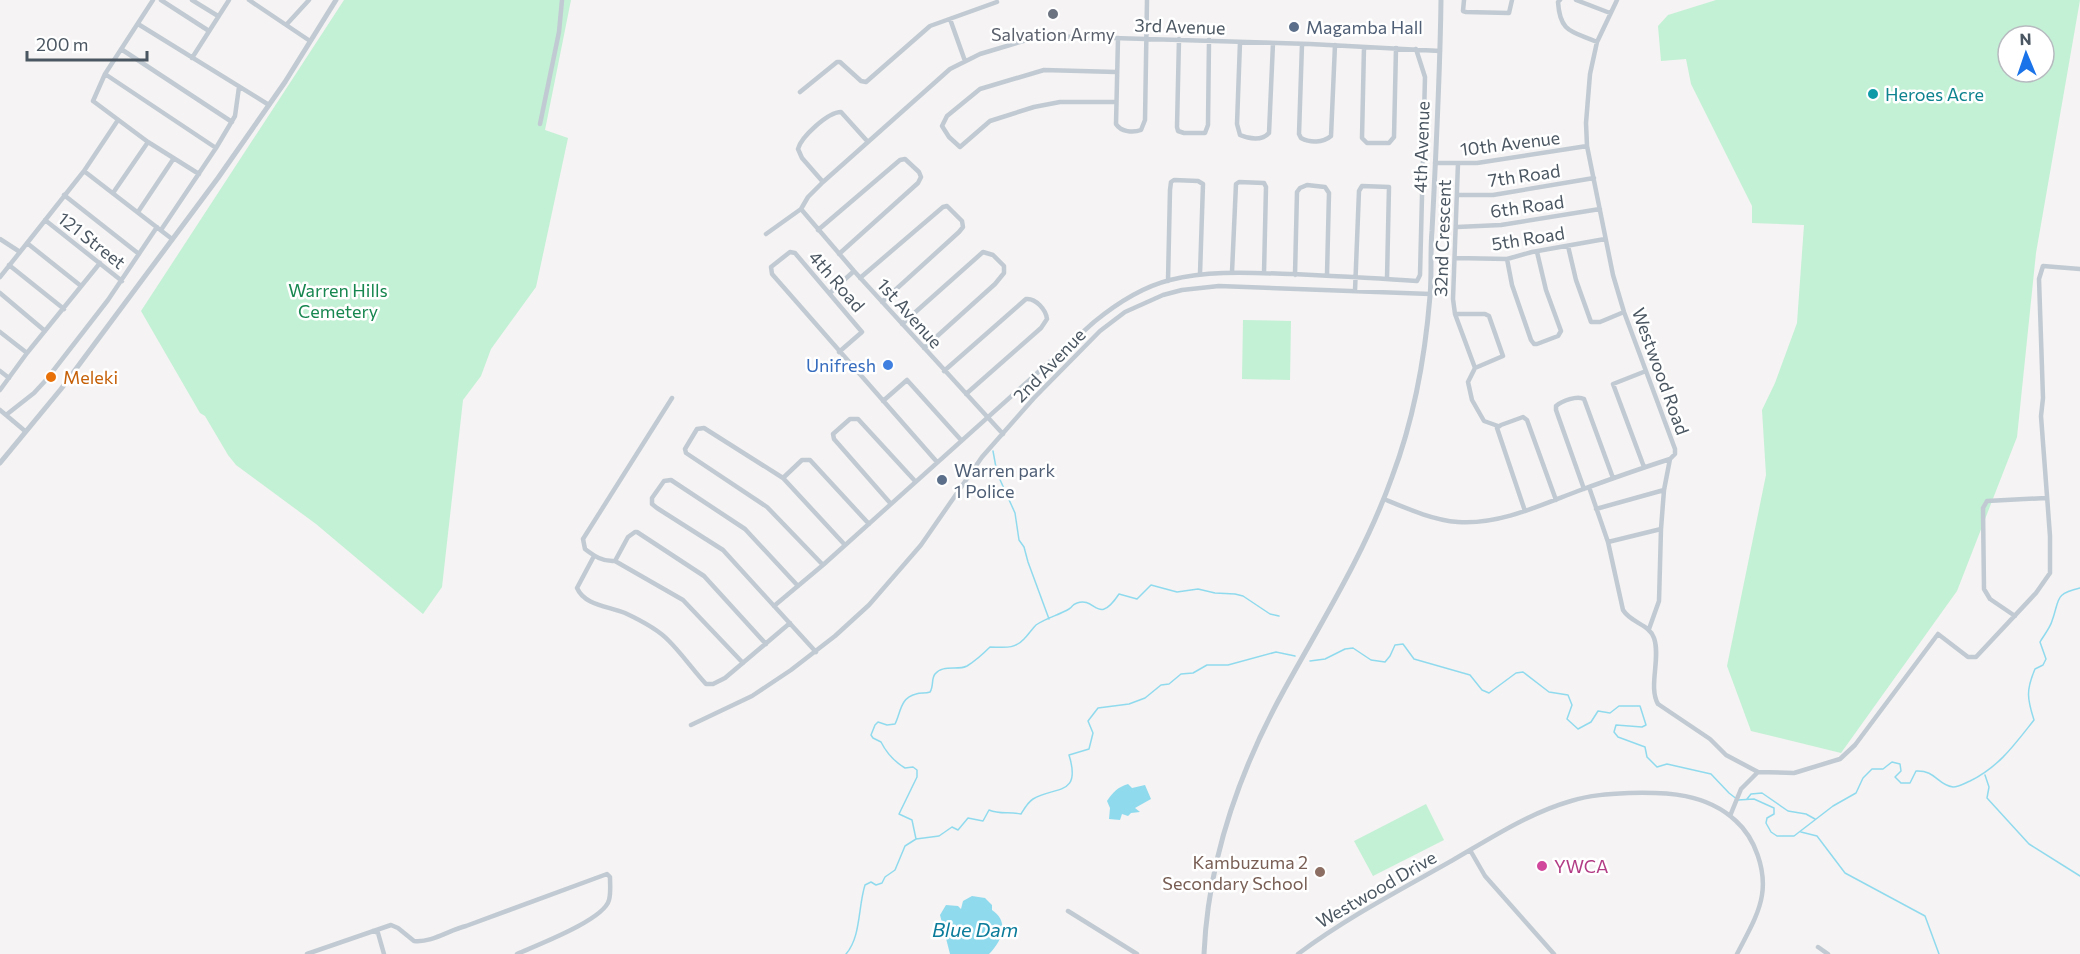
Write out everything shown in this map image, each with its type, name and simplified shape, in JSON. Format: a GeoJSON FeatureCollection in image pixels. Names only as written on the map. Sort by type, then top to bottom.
{"type":"FeatureCollection","features":[{"type":"Feature","properties":{"kind":"street"},"geometry":{"type":"LineString","coordinates":[[153,0],[105,74],[93,101],[148,142],[199,174]]}},
{"type":"Feature","properties":{"kind":"street"},"geometry":{"type":"LineString","coordinates":[[161,0],[208,32]]}},
{"type":"Feature","properties":{"kind":"street"},"geometry":{"type":"LineString","coordinates":[[192,0],[218,16]]}},
{"type":"Feature","properties":{"kind":"street"},"geometry":{"type":"LineString","coordinates":[[192,58],[229,0]]}},
{"type":"Feature","properties":{"kind":"street"},"geometry":{"type":"LineString","coordinates":[[249,0],[310,41]]}},
{"type":"Feature","properties":{"kind":"street"},"geometry":{"type":"LineString","coordinates":[[0,464],[61,389],[172,239],[268,105],[336,0]]}},
{"type":"Feature","properties":{"kind":"street"},"geometry":{"type":"LineString","coordinates":[[540,124],[557,44],[562,0]]}},
{"type":"Feature","properties":{"kind":"street"},"geometry":{"type":"LineString","coordinates":[[1118,38],[1115,120],[1119,129],[1123,131],[1142,130],[1145,120],[1147,0]]}},
{"type":"Feature","properties":{"kind":"street","name":"4th Avenue"},"geometry":{"type":"LineString","coordinates":[[1204,954],[1216,863],[1245,774],[1283,693],[1360,555],[1384,499],[1413,412],[1422,367],[1430,294],[1441,0]]}},
{"type":"Feature","properties":{"kind":"street"},"geometry":{"type":"LineString","coordinates":[[1464,0],[1463,11],[1470,13],[1509,13],[1512,0]]}},
{"type":"Feature","properties":{"kind":"street"},"geometry":{"type":"LineString","coordinates":[[1560,0],[1558,2],[1559,18],[1563,26],[1598,42]]}},
{"type":"Feature","properties":{"kind":"street"},"geometry":{"type":"LineString","coordinates":[[1576,0],[1610,13]]}},
{"type":"Feature","properties":{"kind":"street","name":"Westwood Road"},"geometry":{"type":"LineString","coordinates":[[1384,499],[1422,514],[1460,522],[1488,520],[1525,511],[1670,459],[1675,454],[1675,448],[1612,275],[1587,146],[1587,97],[1590,74],[1598,42],[1617,0]]}},
{"type":"Feature","properties":{"kind":"street"},"geometry":{"type":"LineString","coordinates":[[287,24],[308,1]]}},
{"type":"Feature","properties":{"kind":"street"},"geometry":{"type":"LineString","coordinates":[[800,92],[837,62],[840,62],[863,83],[866,82],[922,32],[938,22],[997,2]]}},
{"type":"Feature","properties":{"kind":"street"},"geometry":{"type":"LineString","coordinates":[[950,19],[965,61]]}},
{"type":"Feature","properties":{"kind":"street"},"geometry":{"type":"LineString","coordinates":[[138,24],[268,105]]}},
{"type":"Feature","properties":{"kind":"street","name":"3rd Avenue"},"geometry":{"type":"LineString","coordinates":[[766,234],[801,208],[823,182],[939,78],[965,61],[1042,36],[1209,40],[1440,51]]}},
{"type":"Feature","properties":{"kind":"street"},"geometry":{"type":"LineString","coordinates":[[1179,39],[1177,128],[1184,134],[1205,132],[1208,125],[1209,40]]}},
{"type":"Feature","properties":{"kind":"street"},"geometry":{"type":"LineString","coordinates":[[1240,42],[1237,124],[1240,135],[1251,138],[1261,138],[1269,133],[1273,43]]}},
{"type":"Feature","properties":{"kind":"street"},"geometry":{"type":"LineString","coordinates":[[1302,44],[1299,134],[1301,138],[1313,141],[1324,140],[1331,136],[1335,45]]}},
{"type":"Feature","properties":{"kind":"street"},"geometry":{"type":"LineString","coordinates":[[1364,47],[1362,138],[1366,143],[1373,144],[1389,143],[1394,137],[1396,48]]}},
{"type":"Feature","properties":{"kind":"street"},"geometry":{"type":"LineString","coordinates":[[121,49],[232,122]]}},
{"type":"Feature","properties":{"kind":"street"},"geometry":{"type":"LineString","coordinates":[[1416,49],[1425,77],[1420,264],[1417,294]]}},
{"type":"Feature","properties":{"kind":"street"},"geometry":{"type":"LineString","coordinates":[[1115,102],[1060,102],[1034,106],[990,121],[960,147],[949,137],[942,126],[947,116],[983,88],[1044,70],[1116,72]]}},
{"type":"Feature","properties":{"kind":"street"},"geometry":{"type":"LineString","coordinates":[[105,74],[216,148]]}},
{"type":"Feature","properties":{"kind":"street"},"geometry":{"type":"LineString","coordinates":[[6,415],[34,393],[122,280],[199,174],[232,122],[239,87]]}},
{"type":"Feature","properties":{"kind":"street"},"geometry":{"type":"LineString","coordinates":[[823,182],[802,158],[798,149],[800,142],[827,116],[834,112],[841,112],[868,142]]}},
{"type":"Feature","properties":{"kind":"street"},"geometry":{"type":"LineString","coordinates":[[0,277],[84,171],[118,120]]}},
{"type":"Feature","properties":{"kind":"street"},"geometry":{"type":"LineString","coordinates":[[113,193],[148,142]]}},
{"type":"Feature","properties":{"kind":"street","name":"10th Avenue"},"geometry":{"type":"LineString","coordinates":[[1435,163],[1477,163],[1587,146]]}},
{"type":"Feature","properties":{"kind":"street"},"geometry":{"type":"LineString","coordinates":[[138,212],[174,158]]}},
{"type":"Feature","properties":{"kind":"street"},"geometry":{"type":"LineString","coordinates":[[818,230],[900,160],[905,159],[920,172],[921,177],[918,183],[839,254]]}},
{"type":"Feature","properties":{"kind":"street","name":"32nd Crescent"},"geometry":{"type":"LineString","coordinates":[[1455,314],[1485,314],[1491,320],[1503,356],[1475,368],[1455,314],[1453,299],[1458,163]]}},
{"type":"Feature","properties":{"kind":"street"},"geometry":{"type":"LineString","coordinates":[[84,171],[172,239]]}},
{"type":"Feature","properties":{"kind":"street","name":"7th Road"},"geometry":{"type":"LineString","coordinates":[[1457,195],[1493,195],[1594,178]]}},
{"type":"Feature","properties":{"kind":"street"},"geometry":{"type":"LineString","coordinates":[[1168,280],[1170,190],[1174,180],[1198,181],[1203,184],[1200,274]]}},
{"type":"Feature","properties":{"kind":"street"},"geometry":{"type":"LineString","coordinates":[[1233,272],[1236,184],[1239,182],[1264,183],[1266,186],[1264,273]]}},
{"type":"Feature","properties":{"kind":"street"},"geometry":{"type":"LineString","coordinates":[[1295,274],[1298,192],[1303,185],[1308,185],[1325,187],[1329,193],[1327,275]]}},
{"type":"Feature","properties":{"kind":"street"},"geometry":{"type":"LineString","coordinates":[[1355,291],[1360,188],[1362,186],[1389,187],[1387,279]]}},
{"type":"Feature","properties":{"kind":"street"},"geometry":{"type":"LineString","coordinates":[[64,195],[139,254]]}},
{"type":"Feature","properties":{"kind":"street"},"geometry":{"type":"LineString","coordinates":[[860,278],[943,207],[947,206],[962,221],[961,230],[882,302]]}},
{"type":"Feature","properties":{"kind":"street","name":"1st Avenue"},"geometry":{"type":"LineString","coordinates":[[801,208],[860,278],[1003,434]]}},
{"type":"Feature","properties":{"kind":"street","name":"6th Road"},"geometry":{"type":"LineString","coordinates":[[1457,227],[1502,225],[1600,209]]}},
{"type":"Feature","properties":{"kind":"street","name":"121 Street"},"geometry":{"type":"LineString","coordinates":[[45,220],[122,280]]}},
{"type":"Feature","properties":{"kind":"street"},"geometry":{"type":"LineString","coordinates":[[0,239],[20,252]]}},
{"type":"Feature","properties":{"kind":"street","name":"5th Road"},"geometry":{"type":"LineString","coordinates":[[1456,258],[1507,259],[1605,239]]}},
{"type":"Feature","properties":{"kind":"street"},"geometry":{"type":"LineString","coordinates":[[27,243],[81,286]]}},
{"type":"Feature","properties":{"kind":"street"},"geometry":{"type":"LineString","coordinates":[[1568,246],[1576,280],[1591,322],[1596,323],[1624,312]]}},
{"type":"Feature","properties":{"kind":"street","name":"4th Road"},"geometry":{"type":"LineString","coordinates":[[790,252],[795,253],[830,293],[862,332],[838,352],[772,274],[771,267],[790,252]]}},
{"type":"Feature","properties":{"kind":"street"},"geometry":{"type":"LineString","coordinates":[[902,324],[983,252],[993,255],[1004,266],[1005,273],[924,348]]}},
{"type":"Feature","properties":{"kind":"street"},"geometry":{"type":"LineString","coordinates":[[1507,259],[1512,285],[1524,321],[1531,340],[1537,344],[1558,336],[1561,331],[1546,290],[1537,252]]}},
{"type":"Feature","properties":{"kind":"street"},"geometry":{"type":"LineString","coordinates":[[0,390],[100,263]]}},
{"type":"Feature","properties":{"kind":"street"},"geometry":{"type":"LineString","coordinates":[[9,265],[64,309]]}},
{"type":"Feature","properties":{"kind":"street"},"geometry":{"type":"LineString","coordinates":[[1613,478],[1584,399],[1578,397],[1559,403],[1556,410],[1608,542],[1623,610],[1629,618],[1649,629],[1653,636],[1656,648],[1654,696],[1656,702],[1710,739],[1726,755],[1758,772],[1794,773],[1840,759],[1855,745],[1938,634],[1968,657],[1976,657],[2036,593],[2050,573],[2050,536],[2041,416],[2043,398],[2039,279],[2043,266],[2080,269]]}},
{"type":"Feature","properties":{"kind":"street"},"geometry":{"type":"LineString","coordinates":[[830,293],[854,271]]}},
{"type":"Feature","properties":{"kind":"street"},"geometry":{"type":"LineString","coordinates":[[774,606],[823,565],[1108,310],[1139,292],[1168,280],[1200,274],[1233,272],[1417,281]]}},
{"type":"Feature","properties":{"kind":"street"},"geometry":{"type":"LineString","coordinates":[[1218,273],[1219,286]]}},
{"type":"Feature","properties":{"kind":"street","name":"2nd Avenue"},"geometry":{"type":"LineString","coordinates":[[691,725],[708,719],[752,696],[792,670],[869,605],[921,545],[976,466],[1003,434],[1061,369],[1100,331],[1125,312],[1163,295],[1191,288],[1219,286],[1430,294]]}},
{"type":"Feature","properties":{"kind":"street"},"geometry":{"type":"LineString","coordinates":[[0,293],[45,331]]}},
{"type":"Feature","properties":{"kind":"street"},"geometry":{"type":"LineString","coordinates":[[944,371],[1026,299],[1031,298],[1046,312],[1047,319],[1041,328],[966,394]]}},
{"type":"Feature","properties":{"kind":"street"},"geometry":{"type":"LineString","coordinates":[[0,332],[27,353]]}},
{"type":"Feature","properties":{"kind":"street"},"geometry":{"type":"LineString","coordinates":[[838,352],[937,462]]}},
{"type":"Feature","properties":{"kind":"street"},"geometry":{"type":"LineString","coordinates":[[1052,360],[1061,369]]}},
{"type":"Feature","properties":{"kind":"street"},"geometry":{"type":"LineString","coordinates":[[1475,368],[1468,382],[1472,400],[1484,421],[1498,426],[1519,418],[1525,419],[1556,500]]}},
{"type":"Feature","properties":{"kind":"street"},"geometry":{"type":"LineString","coordinates":[[0,371],[9,378]]}},
{"type":"Feature","properties":{"kind":"street"},"geometry":{"type":"LineString","coordinates":[[1644,467],[1614,384],[1646,371]]}},
{"type":"Feature","properties":{"kind":"street"},"geometry":{"type":"LineString","coordinates":[[883,401],[907,380],[961,440]]}},
{"type":"Feature","properties":{"kind":"street"},"geometry":{"type":"LineString","coordinates":[[672,398],[582,539],[585,549],[594,556],[615,561],[683,600],[743,663]]}},
{"type":"Feature","properties":{"kind":"street"},"geometry":{"type":"LineString","coordinates":[[0,410],[25,431]]}},
{"type":"Feature","properties":{"kind":"street"},"geometry":{"type":"LineString","coordinates":[[891,504],[843,451],[834,439],[834,432],[850,419],[858,419],[915,481]]}},
{"type":"Feature","properties":{"kind":"street"},"geometry":{"type":"LineString","coordinates":[[1498,426],[1525,511]]}},
{"type":"Feature","properties":{"kind":"street"},"geometry":{"type":"LineString","coordinates":[[823,565],[767,507],[686,453],[685,449],[696,429],[704,428],[783,478],[844,545]]}},
{"type":"Feature","properties":{"kind":"street"},"geometry":{"type":"LineString","coordinates":[[1649,629],[1659,601],[1664,490],[1670,459]]}},
{"type":"Feature","properties":{"kind":"street"},"geometry":{"type":"LineString","coordinates":[[783,478],[802,460],[810,460],[869,524]]}},
{"type":"Feature","properties":{"kind":"street"},"geometry":{"type":"LineString","coordinates":[[798,586],[745,529],[671,480],[664,481],[652,498],[652,504],[723,550],[816,652]]}},
{"type":"Feature","properties":{"kind":"street"},"geometry":{"type":"LineString","coordinates":[[1596,509],[1664,490]]}},
{"type":"Feature","properties":{"kind":"street"},"geometry":{"type":"LineString","coordinates":[[2015,616],[1990,598],[1984,589],[1983,508],[1987,501],[2046,498]]}},
{"type":"Feature","properties":{"kind":"street"},"geometry":{"type":"LineString","coordinates":[[1608,542],[1661,529]]}},
{"type":"Feature","properties":{"kind":"street"},"geometry":{"type":"LineString","coordinates":[[615,561],[628,537],[637,532],[704,576],[766,644]]}},
{"type":"Feature","properties":{"kind":"street"},"geometry":{"type":"LineString","coordinates":[[594,556],[577,588],[580,595],[592,602],[623,612],[656,631],[668,640],[705,684],[713,684],[725,678],[790,623]]}},
{"type":"Feature","properties":{"kind":"street"},"geometry":{"type":"LineString","coordinates":[[1737,954],[1760,904],[1763,881],[1760,863],[1753,845],[1746,832],[1730,816],[1743,786],[1758,772]]}},
{"type":"Feature","properties":{"kind":"street","name":"Westwood Drive"},"geometry":{"type":"LineString","coordinates":[[1298,954],[1340,925],[1470,850],[1536,814],[1568,801],[1596,795],[1679,794],[1701,800],[1730,816]]}},
{"type":"Feature","properties":{"kind":"street"},"geometry":{"type":"LineString","coordinates":[[1470,850],[1485,876],[1554,954]]}},
{"type":"Feature","properties":{"kind":"street"},"geometry":{"type":"LineString","coordinates":[[307,954],[391,925],[414,941],[428,940],[607,874],[610,877],[609,901],[601,913],[517,954]]}},
{"type":"Feature","properties":{"kind":"street"},"geometry":{"type":"LineString","coordinates":[[1068,910],[1137,954]]}},
{"type":"Feature","properties":{"kind":"street"},"geometry":{"type":"LineString","coordinates":[[372,931],[378,933],[384,954]]}},
{"type":"Feature","properties":{"kind":"street"},"geometry":{"type":"LineString","coordinates":[[1818,947],[1828,954]]}},
{"type":"Feature","properties":{"kind":"green space","name":"Warren Hills Cemetery"},"geometry":{"type":"Polygon","coordinates":[[[344,0],[571,0],[545,130],[568,138],[536,287],[491,349],[481,376],[463,400],[442,587],[423,614],[316,524],[236,465],[205,416],[200,413],[141,311],[344,0]]]}},
{"type":"Feature","properties":{"kind":"green space"},"geometry":{"type":"Polygon","coordinates":[[[1716,0],[2080,0],[2036,253],[2017,437],[1957,591],[1841,753],[1751,731],[1727,666],[1766,475],[1762,410],[1775,383],[1797,323],[1804,225],[1752,223],[1752,206],[1691,84],[1686,59],[1661,61],[1658,26],[1668,15],[1716,0]]]}},
{"type":"Feature","properties":{"kind":"green space"},"geometry":{"type":"Polygon","coordinates":[[[1243,320],[1291,321],[1290,380],[1242,379],[1243,320]]]}},
{"type":"Feature","properties":{"kind":"green space"},"geometry":{"type":"Polygon","coordinates":[[[1426,804],[1444,840],[1373,876],[1354,841],[1426,804]]]}},
{"type":"Feature","properties":{"kind":"water"},"geometry":{"type":"Polygon","coordinates":[[[1128,784],[1132,788],[1145,785],[1151,799],[1135,808],[1140,812],[1131,813],[1128,816],[1122,814],[1120,820],[1109,819],[1110,808],[1107,801],[1116,790],[1128,784]]]}},
{"type":"Feature","properties":{"kind":"water","name":"Blue Dam"},"geometry":{"type":"Polygon","coordinates":[[[972,896],[985,898],[992,905],[992,910],[1001,920],[1000,938],[989,954],[950,954],[940,915],[946,905],[958,906],[961,909],[963,901],[972,896]]]}},
{"type":"Feature","properties":{"kind":"waterway"},"geometry":{"type":"LineString","coordinates":[[993,451],[997,473],[1015,513],[1019,540],[1024,547],[1049,619]]}},
{"type":"Feature","properties":{"kind":"waterway"},"geometry":{"type":"LineString","coordinates":[[916,839],[912,820],[899,814],[917,777],[917,770],[913,767],[901,766],[881,742],[871,735],[878,722],[887,725],[895,724],[904,702],[911,696],[930,692],[934,676],[938,671],[967,666],[990,647],[1016,645],[1036,625],[1075,604],[1088,603],[1101,610],[1112,604],[1119,594],[1137,599],[1151,585],[1177,592],[1198,589],[1235,594],[1243,596],[1270,614],[1279,616]]}},
{"type":"Feature","properties":{"kind":"waterway"},"geometry":{"type":"LineString","coordinates":[[1310,661],[1325,659],[1345,649],[1353,648],[1371,660],[1385,662],[1395,645],[1403,644],[1414,659],[1470,675],[1482,690],[1489,693],[1516,673],[1523,672],[1549,692],[1568,695],[1572,705],[1567,719],[1578,729],[1591,722],[1598,711],[1610,713],[1619,706],[1640,706],[1646,725],[1642,727],[1616,725],[1614,732],[1618,737],[1645,747],[1647,757],[1657,767],[1667,764],[1711,774],[1738,800],[1754,799],[1774,808],[1774,814],[1767,818],[1766,823],[1771,832],[1777,836],[1794,836],[1833,806],[1856,793],[1863,778],[1872,769],[1883,769],[1892,762],[1900,764],[1901,771],[1895,777],[1901,783],[1910,783],[1916,771],[1923,771],[1943,784],[1953,787],[1962,785],[1990,769],[2034,720],[2029,689],[2035,669],[2043,665],[2046,659],[2040,642],[2051,624],[2059,598],[2080,588]]}},
{"type":"Feature","properties":{"kind":"waterway"},"geometry":{"type":"LineString","coordinates":[[846,954],[857,930],[865,885],[871,882],[876,885],[882,883],[885,877],[895,870],[905,846],[916,839],[939,836],[952,827],[958,830],[968,818],[983,821],[989,810],[1021,814],[1033,799],[1064,788],[1072,778],[1069,755],[1089,749],[1093,733],[1088,721],[1098,708],[1129,704],[1145,698],[1161,685],[1169,684],[1181,674],[1193,673],[1207,665],[1228,665],[1276,652],[1295,656]]}},
{"type":"Feature","properties":{"kind":"waterway"},"geometry":{"type":"LineString","coordinates":[[1985,775],[1989,787],[1987,798],[2029,844],[2080,876]]}},
{"type":"Feature","properties":{"kind":"waterway"},"geometry":{"type":"LineString","coordinates":[[1747,799],[1751,794],[1762,793],[1788,811],[1806,814],[1815,819]]}},
{"type":"Feature","properties":{"kind":"waterway"},"geometry":{"type":"LineString","coordinates":[[1801,832],[1817,836],[1845,873],[1925,916],[1939,954]]}},
{"type":"Feature","properties":{"kind":"place","name":"Salvation Army"},"geometry":{"type":"Point","coordinates":[1053,14]}},
{"type":"Feature","properties":{"kind":"place","name":"Magamba Hall"},"geometry":{"type":"Point","coordinates":[1294,27]}},
{"type":"Feature","properties":{"kind":"place","name":"Heroes Acre"},"geometry":{"type":"Point","coordinates":[1873,94]}},
{"type":"Feature","properties":{"kind":"place","name":"Unifresh"},"geometry":{"type":"Point","coordinates":[888,365]}},
{"type":"Feature","properties":{"kind":"place","name":"Meleki"},"geometry":{"type":"Point","coordinates":[51,377]}},
{"type":"Feature","properties":{"kind":"place","name":"Warren park 1 Police"},"geometry":{"type":"Point","coordinates":[942,480]}},
{"type":"Feature","properties":{"kind":"place","name":"YWCA"},"geometry":{"type":"Point","coordinates":[1542,866]}},
{"type":"Feature","properties":{"kind":"place","name":"Kambuzuma 2 Secondary School"},"geometry":{"type":"Point","coordinates":[1320,872]}}]}
